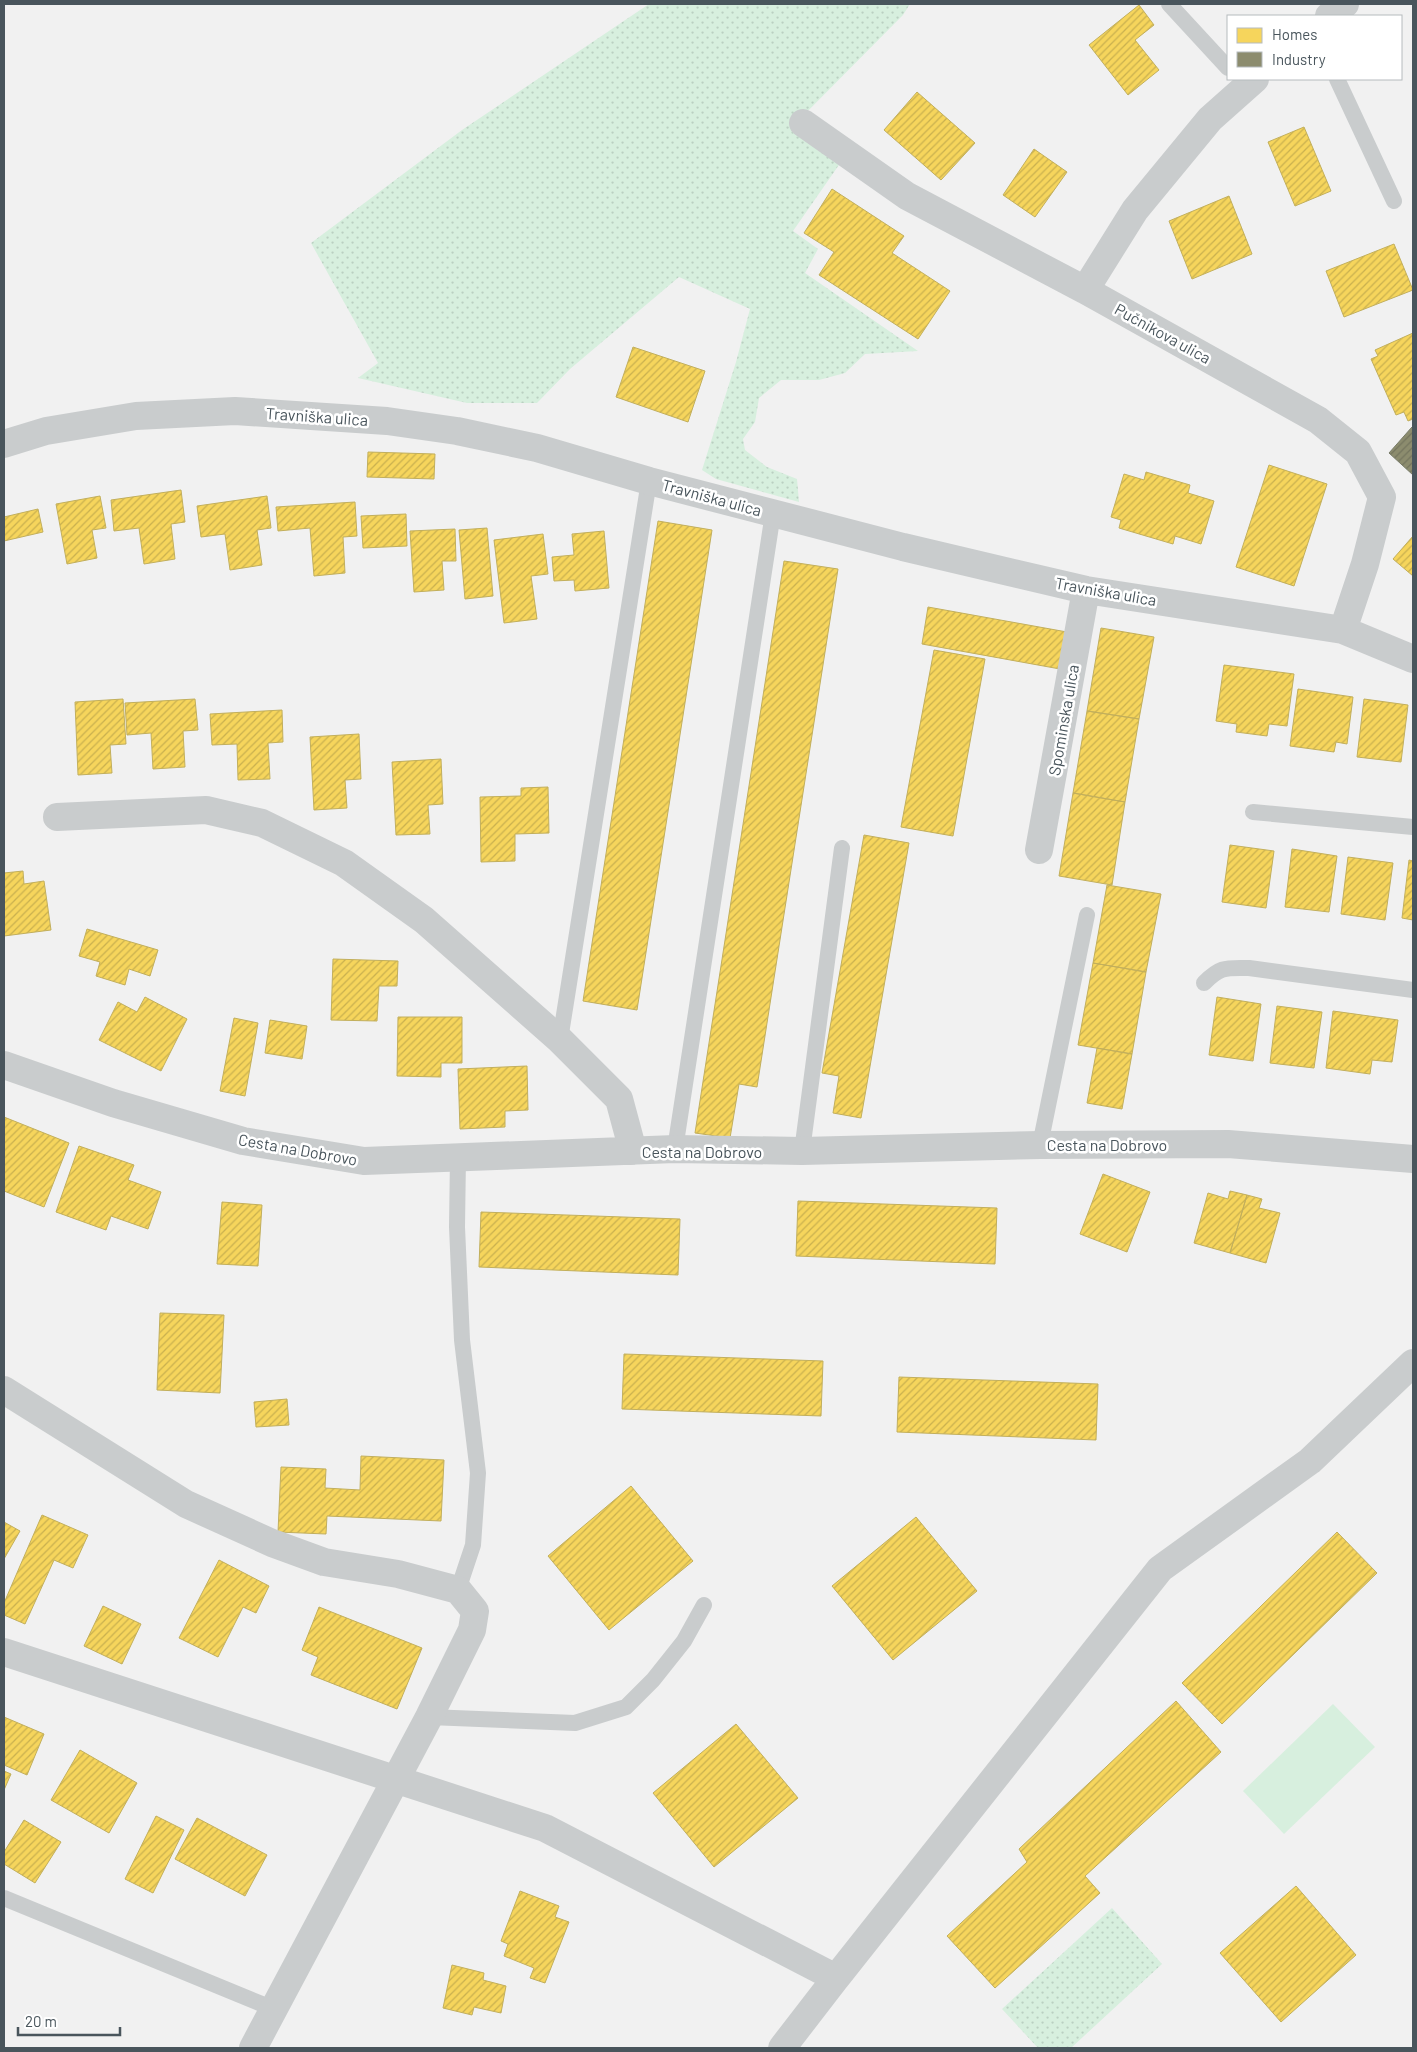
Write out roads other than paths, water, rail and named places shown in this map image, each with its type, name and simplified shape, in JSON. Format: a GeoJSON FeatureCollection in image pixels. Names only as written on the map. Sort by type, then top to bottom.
{"type":"FeatureCollection","features":[{"type":"Feature","properties":{"kind":"street"},"geometry":{"type":"LineString","coordinates":[[1330,15],[1345,4]]}},
{"type":"Feature","properties":{"kind":"street"},"geometry":{"type":"LineString","coordinates":[[1085,290],[1135,210],[1240,80]]}},
{"type":"Feature","properties":{"kind":"street","name":"Pučnikova ulica"},"geometry":{"type":"LineString","coordinates":[[802,123],[907,196],[1085,290],[1318,420],[1358,452],[1382,497],[1365,564],[1343,630]]}},
{"type":"Feature","properties":{"kind":"street","name":"Travniška ulica"},"geometry":{"type":"LineString","coordinates":[[4,444],[46,431],[136,416],[235,410],[387,421],[457,431],[537,448],[649,481],[903,547],[1086,590],[1343,630],[1413,659]]}},
{"type":"Feature","properties":{"kind":"street","name":"Spominska ulica"},"geometry":{"type":"LineString","coordinates":[[1039,850],[1086,590]]}},
{"type":"Feature","properties":{"kind":"street"},"geometry":{"type":"LineString","coordinates":[[57,817],[206,810],[262,823],[344,863],[424,920],[560,1040],[619,1099],[633,1151]]}},
{"type":"Feature","properties":{"kind":"street","name":"Cesta na Dobrovo"},"geometry":{"type":"LineString","coordinates":[[4,1064],[113,1103],[243,1141],[364,1161],[675,1149],[802,1151],[1040,1145],[1228,1144],[1413,1159]]}},
{"type":"Feature","properties":{"kind":"street"},"geometry":{"type":"LineString","coordinates":[[782,2048],[1160,1569],[1310,1461],[1413,1363]]}},
{"type":"Feature","properties":{"kind":"street"},"geometry":{"type":"LineString","coordinates":[[4,1390],[186,1504],[272,1543],[324,1562],[398,1574],[458,1590],[475,1611],[472,1630],[429,1716],[253,2048]]}},
{"type":"Feature","properties":{"kind":"street"},"geometry":{"type":"LineString","coordinates":[[4,1652],[231,1727],[397,1778],[545,1828],[836,1978]]}},
{"type":"Feature","properties":{"kind":"lane"},"geometry":{"type":"LineString","coordinates":[[1168,4],[1227,63]]}},
{"type":"Feature","properties":{"kind":"lane"},"geometry":{"type":"LineString","coordinates":[[1337,80],[1394,201]]}},
{"type":"Feature","properties":{"kind":"lane"},"geometry":{"type":"LineString","coordinates":[[560,1040],[649,481]]}},
{"type":"Feature","properties":{"kind":"lane"},"geometry":{"type":"LineString","coordinates":[[675,1149],[772,513]]}},
{"type":"Feature","properties":{"kind":"lane"},"geometry":{"type":"LineString","coordinates":[[1253,812],[1413,827]]}},
{"type":"Feature","properties":{"kind":"lane"},"geometry":{"type":"LineString","coordinates":[[802,1151],[842,848]]}},
{"type":"Feature","properties":{"kind":"lane"},"geometry":{"type":"LineString","coordinates":[[1040,1145],[1087,915]]}},
{"type":"Feature","properties":{"kind":"lane"},"geometry":{"type":"LineString","coordinates":[[1204,983],[1216,971],[1228,968],[1249,968],[1413,990]]}},
{"type":"Feature","properties":{"kind":"lane"},"geometry":{"type":"LineString","coordinates":[[458,1158],[457,1226],[462,1340],[478,1473],[473,1545],[458,1590]]}},
{"type":"Feature","properties":{"kind":"lane"},"geometry":{"type":"LineString","coordinates":[[429,1716],[575,1724],[626,1707],[653,1680],[684,1641],[704,1604]]}},
{"type":"Feature","properties":{"kind":"lane"},"geometry":{"type":"LineString","coordinates":[[4,1898],[274,2009]]}}]}
